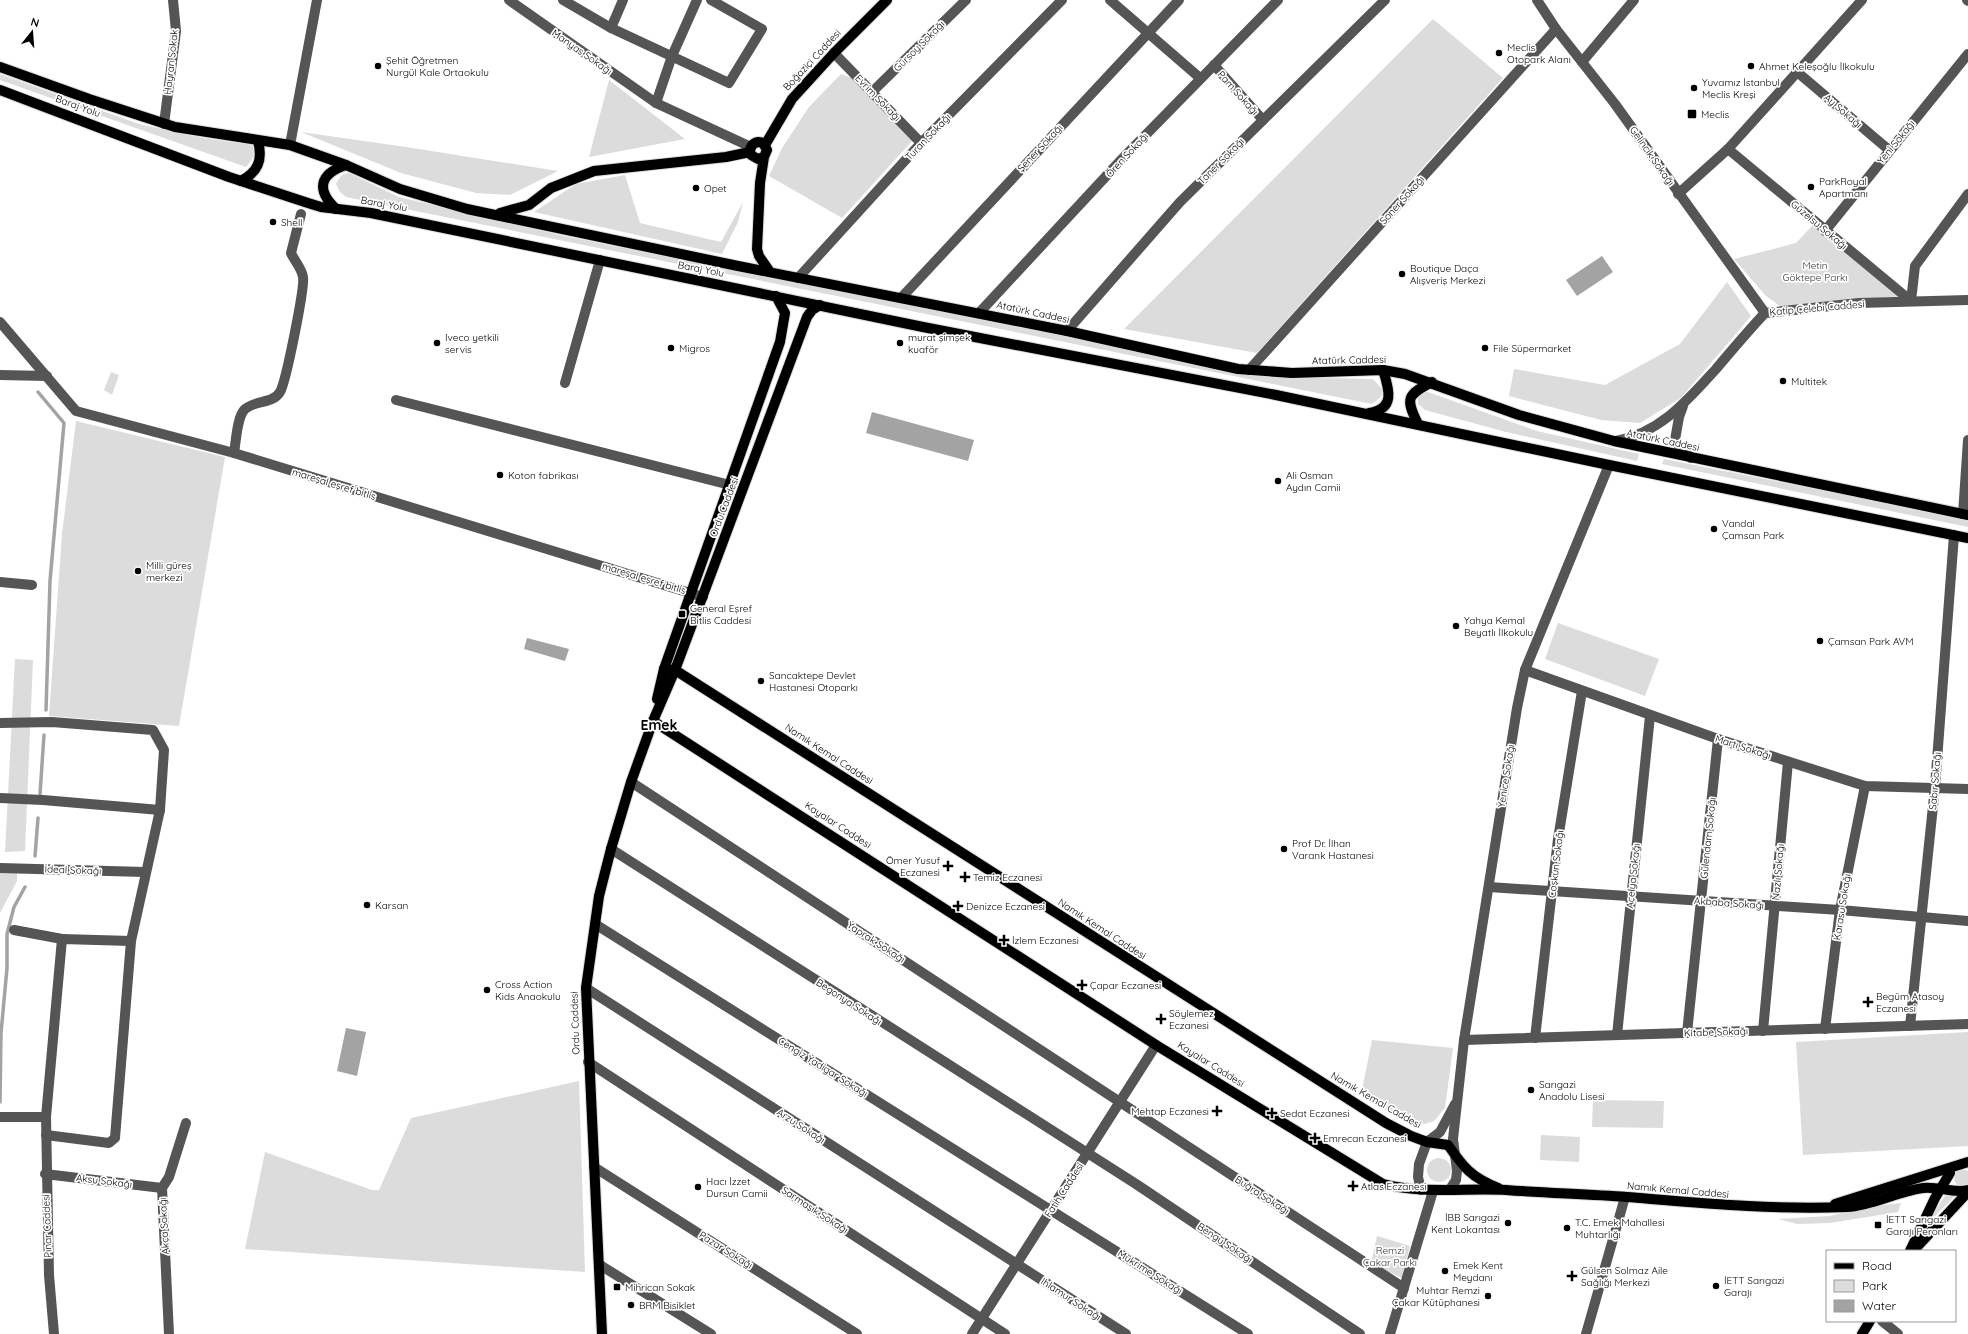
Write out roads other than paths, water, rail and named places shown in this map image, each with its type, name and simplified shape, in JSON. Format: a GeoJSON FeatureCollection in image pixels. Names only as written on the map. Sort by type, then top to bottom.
{"type":"FeatureCollection","features":[{"type":"Feature","properties":{"kind":"main road","name":"Boğaziçi Caddesi"},"geometry":{"type":"LineString","coordinates":[[765,145],[792,99],[834,53],[887,0]]}},
{"type":"Feature","properties":{"kind":"main road","name":"Baraj Yolu"},"geometry":{"type":"LineString","coordinates":[[0,67],[164,124],[204,132],[290,145],[346,165],[400,189],[467,208],[770,272]]}},
{"type":"Feature","properties":{"kind":"main road","name":"Baraj Yolu"},"geometry":{"type":"LineString","coordinates":[[0,90],[241,181],[308,203],[336,209],[372,213],[776,296]]}},
{"type":"Feature","properties":{"kind":"main road"},"geometry":{"type":"LineString","coordinates":[[241,181],[250,176],[256,170],[261,151],[258,141]]}},
{"type":"Feature","properties":{"kind":"main road"},"geometry":{"type":"LineString","coordinates":[[495,214],[529,205],[551,188],[594,171],[726,157],[751,149],[758,142],[765,145],[767,150],[764,158],[760,183],[757,249],[759,256],[770,272]]}},
{"type":"Feature","properties":{"kind":"main road"},"geometry":{"type":"LineString","coordinates":[[751,149],[756,158],[764,158]]}},
{"type":"Feature","properties":{"kind":"main road"},"geometry":{"type":"LineString","coordinates":[[336,209],[325,197],[322,188],[325,177],[329,172],[346,165]]}},
{"type":"Feature","properties":{"kind":"main road","name":"Atatürk Caddesi"},"geometry":{"type":"LineString","coordinates":[[770,272],[902,297],[1249,370],[1292,373],[1383,370],[1405,374],[1432,382],[1519,415],[1614,441],[1966,514]]}},
{"type":"Feature","properties":{"kind":"main road"},"geometry":{"type":"LineString","coordinates":[[776,296],[1365,413],[1609,465],[1968,538]]}},
{"type":"Feature","properties":{"kind":"main road","name":"Ordu Caddesi"},"geometry":{"type":"LineString","coordinates":[[653,721],[664,669],[780,342],[785,313],[776,296]]}},
{"type":"Feature","properties":{"kind":"main road","name":"Ordu Caddesi"},"geometry":{"type":"LineString","coordinates":[[602,1334],[600,1265],[588,1062],[586,988],[598,896],[631,782],[653,721],[675,670],[807,317],[812,310],[820,305]]}},
{"type":"Feature","properties":{"kind":"main road"},"geometry":{"type":"LineString","coordinates":[[1365,413],[1378,411],[1383,408],[1388,401],[1389,394],[1383,370]]}},
{"type":"Feature","properties":{"kind":"main road"},"geometry":{"type":"LineString","coordinates":[[1418,424],[1410,405],[1410,398],[1413,392],[1432,382]]}},
{"type":"Feature","properties":{"kind":"main road","name":"Namık Kemal Caddesi"},"geometry":{"type":"LineString","coordinates":[[664,669],[675,670],[1344,1097],[1411,1136],[1427,1142]]}},
{"type":"Feature","properties":{"kind":"main road","name":"Kayalar Caddesi"},"geometry":{"type":"LineString","coordinates":[[653,721],[1156,1045],[1383,1184],[1399,1188],[1421,1190]]}},
{"type":"Feature","properties":{"kind":"main road"},"geometry":{"type":"LineString","coordinates":[[1427,1142],[1448,1145],[1465,1169],[1481,1181],[1504,1190]]}},
{"type":"Feature","properties":{"kind":"main road"},"geometry":{"type":"LineString","coordinates":[[1912,1250],[1941,1188],[1961,1166]]}},
{"type":"Feature","properties":{"kind":"main road"},"geometry":{"type":"LineString","coordinates":[[1913,1250],[1965,1191],[1951,1185],[1949,1181],[1961,1166]]}},
{"type":"Feature","properties":{"kind":"main road","name":"Namık Kemal Caddesi"},"geometry":{"type":"LineString","coordinates":[[1826,1207],[1961,1166]]}},
{"type":"Feature","properties":{"kind":"main road","name":"Namık Kemal Caddesi"},"geometry":{"type":"LineString","coordinates":[[1450,1189],[1504,1190],[1625,1197],[1782,1209],[1849,1207],[1922,1188],[1941,1188],[1965,1191]]}},
{"type":"Feature","properties":{"kind":"main road"},"geometry":{"type":"LineString","coordinates":[[1421,1190],[1433,1191],[1450,1189]]}},
{"type":"Feature","properties":{"kind":"main road"},"geometry":{"type":"LineString","coordinates":[[1862,1334],[1869,1322]]}},
{"type":"Feature","properties":{"kind":"street","name":"Hayran Sokak"},"geometry":{"type":"LineString","coordinates":[[164,124],[176,31],[173,0]]}},
{"type":"Feature","properties":{"kind":"street"},"geometry":{"type":"LineString","coordinates":[[290,145],[317,0]]}},
{"type":"Feature","properties":{"kind":"street","name":"Manyas Sokağı"},"geometry":{"type":"LineString","coordinates":[[509,0],[656,103],[751,149]]}},
{"type":"Feature","properties":{"kind":"street"},"geometry":{"type":"LineString","coordinates":[[563,0],[611,28],[729,83],[762,29],[711,0]]}},
{"type":"Feature","properties":{"kind":"street"},"geometry":{"type":"LineString","coordinates":[[611,28],[623,0]]}},
{"type":"Feature","properties":{"kind":"street"},"geometry":{"type":"LineString","coordinates":[[656,103],[664,76],[697,0]]}},
{"type":"Feature","properties":{"kind":"street","name":"Gürsoy Sokağı"},"geometry":{"type":"LineString","coordinates":[[872,92],[966,0]]}},
{"type":"Feature","properties":{"kind":"street","name":"Turan Sokağı"},"geometry":{"type":"LineString","coordinates":[[798,278],[922,143],[1062,0]]}},
{"type":"Feature","properties":{"kind":"street"},"geometry":{"type":"LineString","coordinates":[[1110,0],[1149,32],[1200,78]]}},
{"type":"Feature","properties":{"kind":"street","name":"Şener Sokağı"},"geometry":{"type":"LineString","coordinates":[[902,297],[1179,0]]}},
{"type":"Feature","properties":{"kind":"street","name":"Ören Sokağı"},"geometry":{"type":"LineString","coordinates":[[979,313],[1200,78],[1278,0]]}},
{"type":"Feature","properties":{"kind":"street","name":"Taner Sokağı"},"geometry":{"type":"LineString","coordinates":[[1067,331],[1180,202],[1385,0]]}},
{"type":"Feature","properties":{"kind":"street","name":"Gelincik Sokağı"},"geometry":{"type":"LineString","coordinates":[[1537,0],[1556,29],[1615,104],[1764,313]]}},
{"type":"Feature","properties":{"kind":"street"},"geometry":{"type":"LineString","coordinates":[[1582,62],[1634,0]]}},
{"type":"Feature","properties":{"kind":"street"},"geometry":{"type":"LineString","coordinates":[[1678,194],[1728,149],[1796,71],[1862,0]]}},
{"type":"Feature","properties":{"kind":"street","name":"Soner Sokağı"},"geometry":{"type":"LineString","coordinates":[[1249,370],[1556,29]]}},
{"type":"Feature","properties":{"kind":"street","name":"Evrim Sokağı"},"geometry":{"type":"LineString","coordinates":[[834,53],[922,143]]}},
{"type":"Feature","properties":{"kind":"street","name":"Yeni Sokağı"},"geometry":{"type":"LineString","coordinates":[[1825,231],[1968,54]]}},
{"type":"Feature","properties":{"kind":"street","name":"Pam Sokağı"},"geometry":{"type":"LineString","coordinates":[[1214,65],[1263,120]]}},
{"type":"Feature","properties":{"kind":"street","name":"Ay Sokağı"},"geometry":{"type":"LineString","coordinates":[[1796,71],[1889,150]]}},
{"type":"Feature","properties":{"kind":"street","name":"Güzelsu Sokağı"},"geometry":{"type":"LineString","coordinates":[[1728,149],[1911,301]]}},
{"type":"Feature","properties":{"kind":"street"},"geometry":{"type":"LineString","coordinates":[[1911,301],[1915,266],[1968,194]]}},
{"type":"Feature","properties":{"kind":"street"},"geometry":{"type":"LineString","coordinates":[[234,453],[240,417],[245,409],[254,404],[272,399],[280,392],[302,296],[303,277],[290,253],[301,214]]}},
{"type":"Feature","properties":{"kind":"street"},"geometry":{"type":"LineString","coordinates":[[565,383],[600,260]]}},
{"type":"Feature","properties":{"kind":"street","name":"Katip Çelebi Caddesi"},"geometry":{"type":"LineString","coordinates":[[1614,441],[1632,438],[1650,430],[1684,404],[1764,313],[1859,303],[1968,300]]}},
{"type":"Feature","properties":{"kind":"street","name":"mareşal eşref bitlis"},"geometry":{"type":"LineString","coordinates":[[0,322],[76,411],[234,453],[703,596]]}},
{"type":"Feature","properties":{"kind":"street"},"geometry":{"type":"LineString","coordinates":[[0,376],[47,376]]}},
{"type":"Feature","properties":{"kind":"street"},"geometry":{"type":"LineString","coordinates":[[396,400],[730,485]]}},
{"type":"Feature","properties":{"kind":"street","name":"Katip Çelebi Caddesi"},"geometry":{"type":"LineString","coordinates":[[1684,404],[1678,418],[1675,440],[1681,449],[1692,458]]}},
{"type":"Feature","properties":{"kind":"street"},"geometry":{"type":"LineString","coordinates":[[1966,514],[1968,440]]}},
{"type":"Feature","properties":{"kind":"street","name":"Yenice Sokağı"},"geometry":{"type":"LineString","coordinates":[[1455,1156],[1453,1139],[1464,1040],[1517,708],[1525,670],[1609,465]]}},
{"type":"Feature","properties":{"kind":"street","name":"Sabır Sokağı"},"geometry":{"type":"LineString","coordinates":[[1910,1026],[1935,787],[1954,535]]}},
{"type":"Feature","properties":{"kind":"street"},"geometry":{"type":"LineString","coordinates":[[0,582],[32,585]]}},
{"type":"Feature","properties":{"kind":"street","name":"Martı Sokağı"},"geometry":{"type":"LineString","coordinates":[[1525,670],[1650,716],[1865,786],[1968,789]]}},
{"type":"Feature","properties":{"kind":"street","name":"Coşkun Sokağı"},"geometry":{"type":"LineString","coordinates":[[1535,1038],[1558,839],[1582,692]]}},
{"type":"Feature","properties":{"kind":"street","name":"Açelya Sokağı"},"geometry":{"type":"LineString","coordinates":[[1617,1035],[1650,716]]}},
{"type":"Feature","properties":{"kind":"street"},"geometry":{"type":"LineString","coordinates":[[0,723],[52,722],[154,730],[164,750],[160,810],[145,872],[131,941],[115,1138],[109,1143],[46,1136]]}},
{"type":"Feature","properties":{"kind":"street","name":"Gülendam Sokağı"},"geometry":{"type":"LineString","coordinates":[[1687,1032],[1718,739]]}},
{"type":"Feature","properties":{"kind":"street","name":"Nazlı Sokağı"},"geometry":{"type":"LineString","coordinates":[[1763,1031],[1788,762]]}},
{"type":"Feature","properties":{"kind":"street","name":"Yaprak Sokağı"},"geometry":{"type":"LineString","coordinates":[[631,782],[1121,1102]]}},
{"type":"Feature","properties":{"kind":"street","name":"Karasu Sokağı"},"geometry":{"type":"LineString","coordinates":[[1825,1029],[1840,910],[1865,786]]}},
{"type":"Feature","properties":{"kind":"street"},"geometry":{"type":"LineString","coordinates":[[0,798],[43,800],[160,810]]}},
{"type":"Feature","properties":{"kind":"street","name":"Begonya Sokağı"},"geometry":{"type":"LineString","coordinates":[[611,849],[1088,1154]]}},
{"type":"Feature","properties":{"kind":"street","name":"İdeal Sokağı"},"geometry":{"type":"LineString","coordinates":[[0,868],[145,872]]}},
{"type":"Feature","properties":{"kind":"street","name":"Akbaba Sokağı"},"geometry":{"type":"LineString","coordinates":[[1489,887],[1840,910],[1968,921]]}},
{"type":"Feature","properties":{"kind":"street","name":"Cengiz Yadigar Sokağı"},"geometry":{"type":"LineString","coordinates":[[595,924],[1051,1210]]}},
{"type":"Feature","properties":{"kind":"street"},"geometry":{"type":"LineString","coordinates":[[14,930],[62,939],[131,941]]}},
{"type":"Feature","properties":{"kind":"street","name":"Pınar Caddesi"},"geometry":{"type":"LineString","coordinates":[[54,1334],[49,1275],[46,1117],[62,939]]}},
{"type":"Feature","properties":{"kind":"street","name":"Arzu Sokağı"},"geometry":{"type":"LineString","coordinates":[[586,988],[1016,1264]]}},
{"type":"Feature","properties":{"kind":"street","name":"Kitabe Sokağı"},"geometry":{"type":"LineString","coordinates":[[1464,1040],[1968,1024]]}},
{"type":"Feature","properties":{"kind":"street","name":"Fatih Caddesi"},"geometry":{"type":"LineString","coordinates":[[972,1334],[1156,1045]]}},
{"type":"Feature","properties":{"kind":"street","name":"Sarmaşık Sokağı"},"geometry":{"type":"LineString","coordinates":[[588,1062],[1005,1334]]}},
{"type":"Feature","properties":{"kind":"street"},"geometry":{"type":"LineString","coordinates":[[1421,1190],[1418,1177],[1419,1164],[1427,1142],[1440,1132],[1457,1100]]}},
{"type":"Feature","properties":{"kind":"street","name":"Buğra Sokağı"},"geometry":{"type":"LineString","coordinates":[[1121,1102],[1404,1288]]}},
{"type":"Feature","properties":{"kind":"street"},"geometry":{"type":"LineString","coordinates":[[0,1117],[46,1117]]}},
{"type":"Feature","properties":{"kind":"street","name":"Akça Sokağı"},"geometry":{"type":"LineString","coordinates":[[168,1334],[162,1188],[169,1177],[186,1124]]}},
{"type":"Feature","properties":{"kind":"street","name":"Bengü Sokağı"},"geometry":{"type":"LineString","coordinates":[[1088,1154],[1142,1188],[1360,1334]]}},
{"type":"Feature","properties":{"kind":"street"},"geometry":{"type":"LineString","coordinates":[[1450,1189],[1456,1180],[1457,1171],[1455,1156]]}},
{"type":"Feature","properties":{"kind":"street","name":"Pazar Sokağı"},"geometry":{"type":"LineString","coordinates":[[594,1167],[857,1334]]}},
{"type":"Feature","properties":{"kind":"street","name":"Aksu Sokağı"},"geometry":{"type":"LineString","coordinates":[[46,1174],[162,1188]]}},
{"type":"Feature","properties":{"kind":"street"},"geometry":{"type":"LineString","coordinates":[[1390,1334],[1433,1191]]}},
{"type":"Feature","properties":{"kind":"street"},"geometry":{"type":"LineString","coordinates":[[1586,1334],[1625,1197]]}},
{"type":"Feature","properties":{"kind":"street","name":"Mükrime Sokağı"},"geometry":{"type":"LineString","coordinates":[[1051,1210],[1248,1334]]}},
{"type":"Feature","properties":{"kind":"street","name":"Ihlamur Sokağı"},"geometry":{"type":"LineString","coordinates":[[1016,1264],[1126,1334]]}},
{"type":"Feature","properties":{"kind":"street"},"geometry":{"type":"LineString","coordinates":[[600,1265],[711,1334]]}},
{"type":"Feature","properties":{"kind":"street"},"geometry":{"type":"LineString","coordinates":[[1883,1322],[1898,1334]]}},
{"type":"Feature","properties":{"kind":"water"},"geometry":{"type":"Polygon","coordinates":[[[1602,256],[1613,272],[1577,296],[1566,280],[1602,256]]]}},
{"type":"Feature","properties":{"kind":"water"},"geometry":{"type":"Polygon","coordinates":[[[872,412],[974,440],[968,461],[866,433],[872,412]]]}},
{"type":"Feature","properties":{"kind":"water"},"geometry":{"type":"Polygon","coordinates":[[[527,638],[569,649],[565,661],[524,649],[527,638]]]}},
{"type":"Feature","properties":{"kind":"water"},"geometry":{"type":"Polygon","coordinates":[[[346,1028],[366,1032],[357,1076],[337,1071],[346,1028]]]}},
{"type":"Feature","properties":{"kind":"waterway"},"geometry":{"type":"LineString","coordinates":[[38,392],[64,423],[50,581],[46,710]]}},
{"type":"Feature","properties":{"kind":"waterway"},"geometry":{"type":"LineString","coordinates":[[40,794],[44,735]]}},
{"type":"Feature","properties":{"kind":"waterway"},"geometry":{"type":"LineString","coordinates":[[35,856],[38,818]]}},
{"type":"Feature","properties":{"kind":"waterway"},"geometry":{"type":"LineString","coordinates":[[0,1102],[1,1033],[7,968],[7,934],[14,907],[25,887]]}},
{"type":"Feature","properties":{"kind":"place","name":"Meclis Otopark Alanı"},"geometry":{"type":"Point","coordinates":[1499,53]}},
{"type":"Feature","properties":{"kind":"place","name":"Şehit Öğretmen Nurgül Kale Ortaokulu"},"geometry":{"type":"Point","coordinates":[378,66]}},
{"type":"Feature","properties":{"kind":"place","name":"Ahmet Keleşoğlu İlkokulu"},"geometry":{"type":"Point","coordinates":[1751,66]}},
{"type":"Feature","properties":{"kind":"place","name":"Yuvamız İstanbul Meclis Kreşi"},"geometry":{"type":"Point","coordinates":[1694,88]}},
{"type":"Feature","properties":{"kind":"place","name":"Meclis"},"geometry":{"type":"Point","coordinates":[1692,114]}},
{"type":"Feature","properties":{"kind":"place","name":"ParkRoyal Apartmanı"},"geometry":{"type":"Point","coordinates":[1811,187]}},
{"type":"Feature","properties":{"kind":"place","name":"Opet"},"geometry":{"type":"Point","coordinates":[696,188]}},
{"type":"Feature","properties":{"kind":"place","name":"Shell"},"geometry":{"type":"Point","coordinates":[273,222]}},
{"type":"Feature","properties":{"kind":"place","name":"Boutique Daça Alışveriş Merkezi"},"geometry":{"type":"Point","coordinates":[1402,274]}},
{"type":"Feature","properties":{"kind":"place","name":"Iveco yetkili servis"},"geometry":{"type":"Point","coordinates":[437,343]}},
{"type":"Feature","properties":{"kind":"place","name":"murat şimşek kuaför"},"geometry":{"type":"Point","coordinates":[900,343]}},
{"type":"Feature","properties":{"kind":"place","name":"Migros"},"geometry":{"type":"Point","coordinates":[671,348]}},
{"type":"Feature","properties":{"kind":"place","name":"File Süpermarket"},"geometry":{"type":"Point","coordinates":[1485,348]}},
{"type":"Feature","properties":{"kind":"place","name":"Multitek"},"geometry":{"type":"Point","coordinates":[1783,381]}},
{"type":"Feature","properties":{"kind":"place","name":"Koton fabrikası"},"geometry":{"type":"Point","coordinates":[500,475]}},
{"type":"Feature","properties":{"kind":"place","name":"Ali Osman Aydın Camii"},"geometry":{"type":"Point","coordinates":[1278,481]}},
{"type":"Feature","properties":{"kind":"place","name":"Vandal Çamsan Park"},"geometry":{"type":"Point","coordinates":[1714,529]}},
{"type":"Feature","properties":{"kind":"place","name":"Milli güreş merkezi"},"geometry":{"type":"Point","coordinates":[138,571]}},
{"type":"Feature","properties":{"kind":"place","name":"General Eşref Bitlis Caddesi"},"geometry":{"type":"Point","coordinates":[682,614]}},
{"type":"Feature","properties":{"kind":"place","name":"Yahya Kemal Beyatlı İlkokulu"},"geometry":{"type":"Point","coordinates":[1456,626]}},
{"type":"Feature","properties":{"kind":"place","name":"Çamsan Park AVM"},"geometry":{"type":"Point","coordinates":[1820,641]}},
{"type":"Feature","properties":{"kind":"place","name":"Sancaktepe Devlet Hastanesi Otoparkı"},"geometry":{"type":"Point","coordinates":[761,681]}},
{"type":"Feature","properties":{"kind":"place","name":"Prof Dr. İlhan Varank Hastanesi"},"geometry":{"type":"Point","coordinates":[1284,849]}},
{"type":"Feature","properties":{"kind":"place","name":"Ömer Yusuf Eczanesi"},"geometry":{"type":"Point","coordinates":[948,866]}},
{"type":"Feature","properties":{"kind":"place","name":"Temiz Eczanesi"},"geometry":{"type":"Point","coordinates":[965,877]}},
{"type":"Feature","properties":{"kind":"place","name":"Karsan"},"geometry":{"type":"Point","coordinates":[367,905]}},
{"type":"Feature","properties":{"kind":"place","name":"Denizce Eczanesi"},"geometry":{"type":"Point","coordinates":[958,906]}},
{"type":"Feature","properties":{"kind":"place","name":"İzlem Eczanesi"},"geometry":{"type":"Point","coordinates":[1004,940]}},
{"type":"Feature","properties":{"kind":"place","name":"Çapar Eczanesi"},"geometry":{"type":"Point","coordinates":[1082,985]}},
{"type":"Feature","properties":{"kind":"place","name":"Cross Action Kids Anaokulu"},"geometry":{"type":"Point","coordinates":[487,990]}},
{"type":"Feature","properties":{"kind":"place","name":"Begüm Atasoy Eczanesi"},"geometry":{"type":"Point","coordinates":[1868,1002]}},
{"type":"Feature","properties":{"kind":"place","name":"Söylemez Eczanesi"},"geometry":{"type":"Point","coordinates":[1161,1019]}},
{"type":"Feature","properties":{"kind":"place","name":"Sarıgazi Anadolu Lisesi"},"geometry":{"type":"Point","coordinates":[1531,1090]}},
{"type":"Feature","properties":{"kind":"place","name":"Mehtap Eczanesi"},"geometry":{"type":"Point","coordinates":[1217,1111]}},
{"type":"Feature","properties":{"kind":"place","name":"Sedat Eczanesi"},"geometry":{"type":"Point","coordinates":[1272,1113]}},
{"type":"Feature","properties":{"kind":"place","name":"Emrecan Eczanesi"},"geometry":{"type":"Point","coordinates":[1315,1138]}},
{"type":"Feature","properties":{"kind":"place","name":"Atlas Eczanesi"},"geometry":{"type":"Point","coordinates":[1353,1186]}},
{"type":"Feature","properties":{"kind":"place","name":"Hacı İzzet Dursun Camii"},"geometry":{"type":"Point","coordinates":[698,1187]}},
{"type":"Feature","properties":{"kind":"place","name":"İBB Sarıgazi Kent Lokantası"},"geometry":{"type":"Point","coordinates":[1508,1223]}},
{"type":"Feature","properties":{"kind":"place","name":"İETT Sarıgazi Garajı Peronları"},"geometry":{"type":"Point","coordinates":[1878,1225]}},
{"type":"Feature","properties":{"kind":"place","name":"T.C. Emek Mahallesi Muhtarlığı"},"geometry":{"type":"Point","coordinates":[1567,1228]}},
{"type":"Feature","properties":{"kind":"place","name":"Emek Kent Meydanı"},"geometry":{"type":"Point","coordinates":[1445,1271]}},
{"type":"Feature","properties":{"kind":"place","name":"Gülsen Solmaz Aile Sağlığı Merkezi"},"geometry":{"type":"Point","coordinates":[1572,1276]}},
{"type":"Feature","properties":{"kind":"place","name":"İETT Sarıgazi Garajı"},"geometry":{"type":"Point","coordinates":[1716,1286]}},
{"type":"Feature","properties":{"kind":"place","name":"Mihrican Sokak"},"geometry":{"type":"Point","coordinates":[617,1287]}},
{"type":"Feature","properties":{"kind":"place","name":"Muhtar Remzi Çakar Kütüphanesi"},"geometry":{"type":"Point","coordinates":[1488,1296]}},
{"type":"Feature","properties":{"kind":"place","name":"BRM Bisiklet"},"geometry":{"type":"Point","coordinates":[631,1305]}},
{"type":"Feature","properties":{"kind":"district","name":"Emek"},"geometry":{"type":"Point","coordinates":[659,725]}},
{"type":"Feature","properties":{"kind":"park label","name":"Metin Göktepe Parkı"},"geometry":{"type":"Point","coordinates":[1815,270]}},
{"type":"Feature","properties":{"kind":"park label","name":"Remzi Çakar Parkı"},"geometry":{"type":"Point","coordinates":[1390,1256]}}]}
